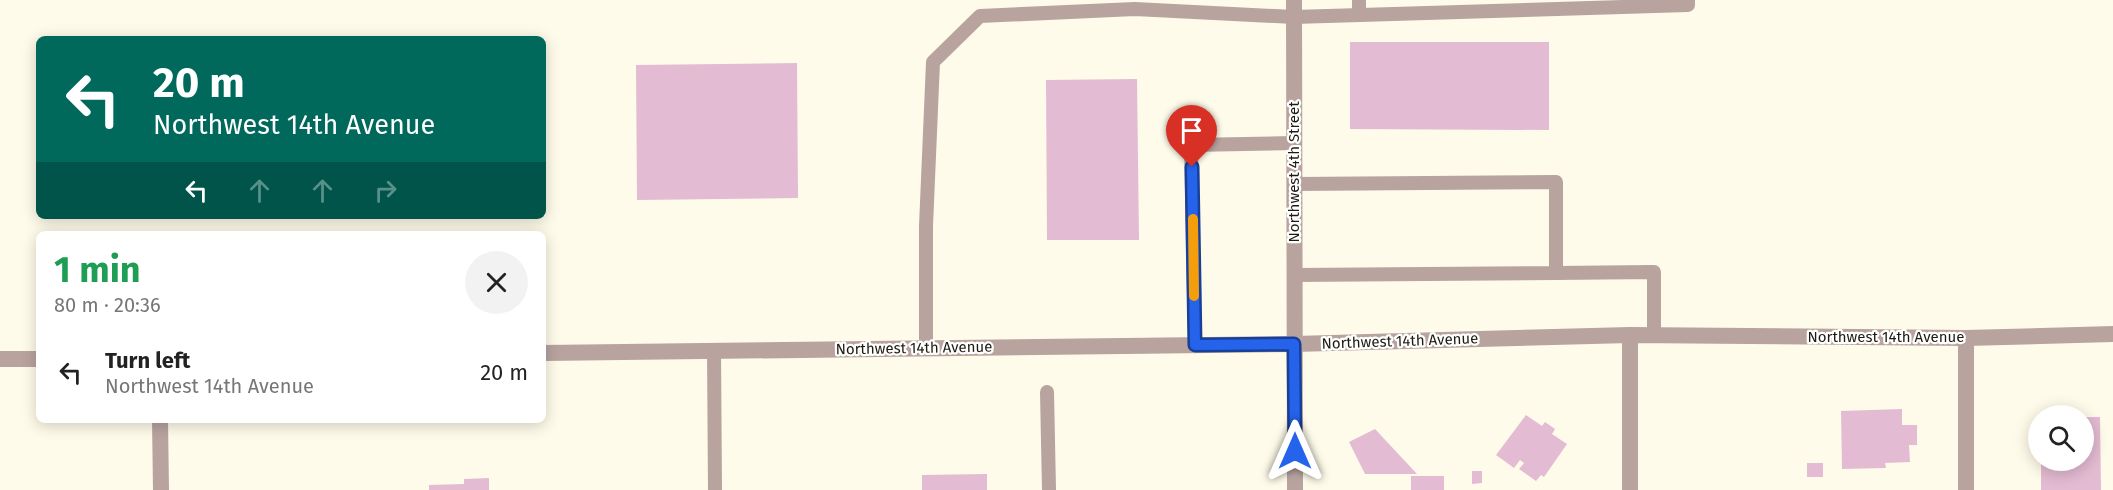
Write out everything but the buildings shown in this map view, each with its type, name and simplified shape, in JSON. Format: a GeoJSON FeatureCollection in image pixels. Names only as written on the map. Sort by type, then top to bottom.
{"type":"FeatureCollection","features":[{"type":"Feature","properties":{"kind":"street","name":"Northwest 4th Street"},"geometry":{"type":"LineString","coordinates":[[1294,0],[1295,490]]}},
{"type":"Feature","properties":{"kind":"street","name":"Northwest 14th Avenue"},"geometry":{"type":"LineString","coordinates":[[546,353],[1294,344],[1630,335],[1966,338],[2113,334]]}},
{"type":"Feature","properties":{"kind":"street"},"geometry":{"type":"LineString","coordinates":[[1630,335],[1630,490]]}},
{"type":"Feature","properties":{"kind":"street"},"geometry":{"type":"LineString","coordinates":[[1966,338],[1966,490]]}},
{"type":"Feature","properties":{"kind":"street"},"geometry":{"type":"LineString","coordinates":[[0,359],[36,359]]}},
{"type":"Feature","properties":{"kind":"street"},"geometry":{"type":"LineString","coordinates":[[160,423],[161,490]]}},
{"type":"Feature","properties":{"kind":"lane"},"geometry":{"type":"LineString","coordinates":[[1359,0],[1359,15]]}},
{"type":"Feature","properties":{"kind":"lane"},"geometry":{"type":"LineString","coordinates":[[926,348],[926,226],[933,62],[980,16],[1135,9],[1294,17],[1688,5],[1688,0]]}},
{"type":"Feature","properties":{"kind":"lane"},"geometry":{"type":"LineString","coordinates":[[1195,345],[1191,145],[1294,143]]}},
{"type":"Feature","properties":{"kind":"lane"},"geometry":{"type":"LineString","coordinates":[[1294,184],[1556,182],[1556,273]]}},
{"type":"Feature","properties":{"kind":"lane"},"geometry":{"type":"LineString","coordinates":[[1294,275],[1654,272],[1654,335]]}},
{"type":"Feature","properties":{"kind":"lane"},"geometry":{"type":"LineString","coordinates":[[714,350],[715,490]]}},
{"type":"Feature","properties":{"kind":"lane"},"geometry":{"type":"LineString","coordinates":[[1047,392],[1049,490]]}},
{"type":"Feature","properties":{"kind":"slow traffic"},"geometry":{"type":"LineString","coordinates":[[1193,219],[1194,296]]}},
{"type":"Feature","properties":{"kind":"route"},"geometry":{"type":"LineString","coordinates":[[1192,167],[1195,345],[1294,344],[1295,451]]}}]}
